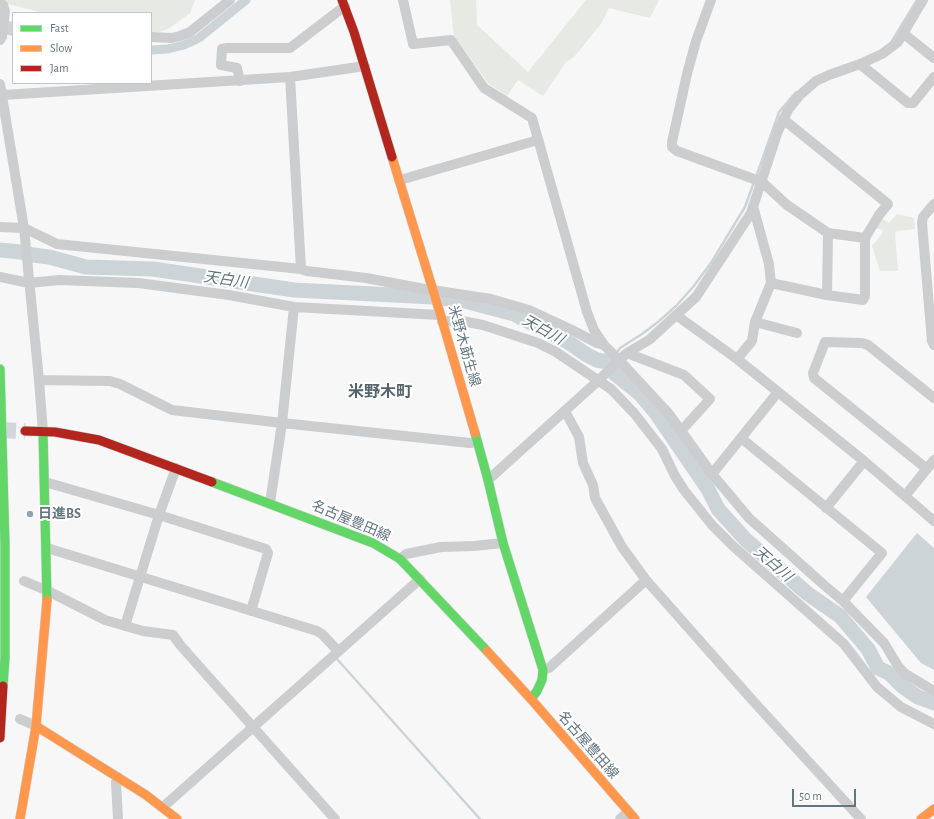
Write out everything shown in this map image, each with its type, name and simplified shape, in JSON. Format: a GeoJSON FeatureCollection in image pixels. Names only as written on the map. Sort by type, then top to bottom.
{"type":"FeatureCollection","features":[{"type":"Feature","properties":{"kind":"main road","name":"米野木莇生線"},"geometry":{"type":"LineString","coordinates":[[344,3],[365,66],[433,290],[488,480],[503,543],[543,670]]}},
{"type":"Feature","properties":{"kind":"main road"},"geometry":{"type":"LineString","coordinates":[[0,369],[5,545],[5,658],[0,738]]}},
{"type":"Feature","properties":{"kind":"main road","name":"名古屋豊田線"},"geometry":{"type":"LineString","coordinates":[[25,431],[54,432],[99,440],[373,543],[400,559],[531,699],[631,815]]}},
{"type":"Feature","properties":{"kind":"main road"},"geometry":{"type":"LineString","coordinates":[[20,819],[36,726],[48,591],[43,432]]}},
{"type":"Feature","properties":{"kind":"main road"},"geometry":{"type":"LineString","coordinates":[[531,699],[542,680],[543,670]]}},
{"type":"Feature","properties":{"kind":"main road"},"geometry":{"type":"LineString","coordinates":[[36,726],[118,777],[163,807],[177,819]]}},
{"type":"Feature","properties":{"kind":"main road"},"geometry":{"type":"LineString","coordinates":[[920,819],[934,809]]}},
{"type":"Feature","properties":{"kind":"street"},"geometry":{"type":"LineString","coordinates":[[152,37],[172,38],[190,32],[230,0]]}},
{"type":"Feature","properties":{"kind":"street"},"geometry":{"type":"LineString","coordinates":[[403,0],[413,44],[452,40],[484,88],[532,118],[587,312],[594,330],[604,345],[668,414],[712,474],[750,518],[824,586],[843,601],[884,643],[904,673],[934,691]]}},
{"type":"Feature","properties":{"kind":"street"},"geometry":{"type":"LineString","coordinates":[[711,0],[696,41],[687,74],[672,147],[677,152],[762,182],[787,205],[828,233],[865,238]]}},
{"type":"Feature","properties":{"kind":"street"},"geometry":{"type":"LineString","coordinates":[[488,480],[599,380],[619,360],[649,340],[696,297],[751,213],[783,119],[788,110],[800,95],[816,81],[882,54],[898,42],[924,0]]}},
{"type":"Feature","properties":{"kind":"street"},"geometry":{"type":"LineString","coordinates":[[0,3],[3,5],[6,17],[1,38]]}},
{"type":"Feature","properties":{"kind":"street"},"geometry":{"type":"LineString","coordinates":[[240,81],[237,68],[221,65],[222,49],[290,48],[344,3]]}},
{"type":"Feature","properties":{"kind":"street"},"geometry":{"type":"LineString","coordinates":[[904,34],[934,58]]}},
{"type":"Feature","properties":{"kind":"street"},"geometry":{"type":"LineString","coordinates":[[860,64],[908,103],[913,103],[934,77]]}},
{"type":"Feature","properties":{"kind":"street"},"geometry":{"type":"LineString","coordinates":[[2,96],[290,77],[365,66]]}},
{"type":"Feature","properties":{"kind":"street"},"geometry":{"type":"LineString","coordinates":[[290,77],[301,269]]}},
{"type":"Feature","properties":{"kind":"street"},"geometry":{"type":"LineString","coordinates":[[0,84],[24,232],[43,432]]}},
{"type":"Feature","properties":{"kind":"street"},"geometry":{"type":"LineString","coordinates":[[771,283],[827,295],[863,300],[865,296],[865,238],[879,215],[888,204],[783,119]]}},
{"type":"Feature","properties":{"kind":"street"},"geometry":{"type":"LineString","coordinates":[[400,180],[538,140]]}},
{"type":"Feature","properties":{"kind":"street"},"geometry":{"type":"LineString","coordinates":[[934,204],[923,217],[922,223],[932,341],[934,345]]}},
{"type":"Feature","properties":{"kind":"street"},"geometry":{"type":"LineString","coordinates":[[737,359],[752,341],[755,322],[771,283],[769,264],[753,206]]}},
{"type":"Feature","properties":{"kind":"street"},"geometry":{"type":"LineString","coordinates":[[0,228],[24,232],[56,244],[301,269],[366,278],[491,299],[510,304],[548,318],[597,343],[604,345]]}},
{"type":"Feature","properties":{"kind":"street"},"geometry":{"type":"LineString","coordinates":[[827,295],[828,233]]}},
{"type":"Feature","properties":{"kind":"street"},"geometry":{"type":"LineString","coordinates":[[0,277],[29,283],[58,280],[138,283],[229,294],[294,307],[441,317],[475,323],[538,343],[556,352],[599,380],[619,396],[662,450],[684,490],[712,525],[733,546],[844,644],[877,687],[901,707],[934,724]]}},
{"type":"Feature","properties":{"kind":"street"},"geometry":{"type":"LineString","coordinates":[[270,503],[282,424],[294,307]]}},
{"type":"Feature","properties":{"kind":"street"},"geometry":{"type":"LineString","coordinates":[[676,314],[737,359],[864,461],[934,521]]}},
{"type":"Feature","properties":{"kind":"street"},"geometry":{"type":"LineString","coordinates":[[755,322],[797,333]]}},
{"type":"Feature","properties":{"kind":"street"},"geometry":{"type":"LineString","coordinates":[[927,468],[814,378],[813,373],[825,342],[862,343],[868,345],[934,398]]}},
{"type":"Feature","properties":{"kind":"street"},"geometry":{"type":"LineString","coordinates":[[628,353],[684,375],[710,399],[681,432]]}},
{"type":"Feature","properties":{"kind":"street"},"geometry":{"type":"LineString","coordinates":[[39,380],[110,381],[120,384],[172,410],[282,424],[470,443],[476,442]]}},
{"type":"Feature","properties":{"kind":"street"},"geometry":{"type":"LineString","coordinates":[[712,474],[778,392]]}},
{"type":"Feature","properties":{"kind":"street"},"geometry":{"type":"LineString","coordinates":[[565,411],[579,437],[583,463],[593,485],[595,498],[622,547],[646,580],[754,702],[861,819]]}},
{"type":"Feature","properties":{"kind":"street"},"geometry":{"type":"LineString","coordinates":[[741,438],[882,553],[843,601]]}},
{"type":"Feature","properties":{"kind":"street"},"geometry":{"type":"LineString","coordinates":[[905,496],[934,460]]}},
{"type":"Feature","properties":{"kind":"street"},"geometry":{"type":"LineString","coordinates":[[826,508],[864,461]]}},
{"type":"Feature","properties":{"kind":"street"},"geometry":{"type":"LineString","coordinates":[[125,626],[159,515],[176,468]]}},
{"type":"Feature","properties":{"kind":"street"},"geometry":{"type":"LineString","coordinates":[[45,482],[159,515],[266,549],[268,553],[251,610]]}},
{"type":"Feature","properties":{"kind":"street"},"geometry":{"type":"LineString","coordinates":[[400,559],[406,554],[441,547],[503,543]]}},
{"type":"Feature","properties":{"kind":"street"},"geometry":{"type":"LineString","coordinates":[[47,548],[317,631],[322,634],[338,651]]}},
{"type":"Feature","properties":{"kind":"street"},"geometry":{"type":"LineString","coordinates":[[163,807],[420,579]]}},
{"type":"Feature","properties":{"kind":"street"},"geometry":{"type":"LineString","coordinates":[[543,670],[549,668],[646,580]]}},
{"type":"Feature","properties":{"kind":"street"},"geometry":{"type":"LineString","coordinates":[[24,581],[48,591],[105,620],[143,630],[173,635],[181,646],[335,819]]}},
{"type":"Feature","properties":{"kind":"street"},"geometry":{"type":"LineString","coordinates":[[20,719],[36,726]]}},
{"type":"Feature","properties":{"kind":"street"},"geometry":{"type":"LineString","coordinates":[[118,777],[116,782],[118,819]]}},
{"type":"Feature","properties":{"kind":"street"},"geometry":{"type":"LineString","coordinates":[[620,819],[631,815]]}},
{"type":"Feature","properties":{"kind":"shaded area"},"geometry":{"type":"Polygon","coordinates":[[[0,0],[195,0],[190,13],[168,29],[152,35],[152,12],[39,12],[0,2],[0,0]]]}},
{"type":"Feature","properties":{"kind":"shaded area"},"geometry":{"type":"Polygon","coordinates":[[[450,0],[476,0],[477,25],[528,72],[586,0],[659,0],[650,18],[609,8],[601,24],[574,57],[566,62],[543,96],[518,80],[507,96],[488,83],[454,36],[450,0]]]}},
{"type":"Feature","properties":{"kind":"shaded area"},"geometry":{"type":"Polygon","coordinates":[[[0,19],[12,22],[12,36],[0,33],[0,19]]]}},
{"type":"Feature","properties":{"kind":"shaded area"},"geometry":{"type":"Polygon","coordinates":[[[897,214],[914,218],[915,229],[897,231],[895,233],[898,271],[880,271],[872,246],[882,234],[883,230],[875,228],[881,218],[889,223],[897,214]]]}},
{"type":"Feature","properties":{"kind":"shaded area"},"geometry":{"type":"Polygon","coordinates":[[[917,533],[934,548],[934,670],[921,663],[866,597],[917,533]]]}},
{"type":"Feature","properties":{"kind":"waterway"},"geometry":{"type":"LineString","coordinates":[[152,50],[168,49],[184,45],[199,38],[246,0]]}},
{"type":"Feature","properties":{"kind":"waterway"},"geometry":{"type":"LineString","coordinates":[[892,41],[917,0]]}},
{"type":"Feature","properties":{"kind":"waterway"},"geometry":{"type":"LineString","coordinates":[[756,177],[779,112],[796,92]]}},
{"type":"Feature","properties":{"kind":"waterway"},"geometry":{"type":"LineString","coordinates":[[616,354],[620,348],[658,322],[676,306],[693,287],[711,263],[745,207],[754,182]]}},
{"type":"Feature","properties":{"kind":"waterway","name":"天白川"},"geometry":{"type":"LineString","coordinates":[[0,250],[49,257],[86,267],[153,269],[294,290],[433,297],[465,301],[514,314],[568,342],[587,355],[597,360],[608,362],[615,374],[640,394],[656,413],[708,489],[718,509],[746,540],[808,594],[840,616],[868,649],[878,668],[889,673],[902,686],[918,697],[934,703]]}},
{"type":"Feature","properties":{"kind":"waterway","name":"天白川"},"geometry":{"type":"LineString","coordinates":[[608,362],[612,357]]}},
{"type":"Feature","properties":{"kind":"waterway"},"geometry":{"type":"LineString","coordinates":[[337,659],[480,819]]}},
{"type":"Feature","properties":{"kind":"tunnel"},"geometry":{"type":"LineString","coordinates":[[0,430],[25,431]]}},
{"type":"Feature","properties":{"kind":"traffic: fast"},"geometry":{"type":"LineString","coordinates":[[0,369],[5,545],[5,658],[3,686]]}},
{"type":"Feature","properties":{"kind":"traffic: fast"},"geometry":{"type":"LineString","coordinates":[[43,432],[47,600]]}},
{"type":"Feature","properties":{"kind":"traffic: fast"},"geometry":{"type":"LineString","coordinates":[[475,433],[503,543],[543,670],[542,680],[531,699]]}},
{"type":"Feature","properties":{"kind":"traffic: fast"},"geometry":{"type":"LineString","coordinates":[[212,482],[373,543],[400,559],[487,651]]}},
{"type":"Feature","properties":{"kind":"traffic: slow"},"geometry":{"type":"LineString","coordinates":[[392,157],[475,433]]}},
{"type":"Feature","properties":{"kind":"traffic: slow"},"geometry":{"type":"LineString","coordinates":[[20,819],[36,726],[47,600]]}},
{"type":"Feature","properties":{"kind":"traffic: slow"},"geometry":{"type":"LineString","coordinates":[[487,651],[531,699],[635,819]]}},
{"type":"Feature","properties":{"kind":"traffic: slow"},"geometry":{"type":"LineString","coordinates":[[36,726],[146,795],[177,819]]}},
{"type":"Feature","properties":{"kind":"traffic: slow"},"geometry":{"type":"LineString","coordinates":[[921,819],[934,809]]}},
{"type":"Feature","properties":{"kind":"traffic: jam"},"geometry":{"type":"LineString","coordinates":[[342,0],[354,32],[392,157]]}},
{"type":"Feature","properties":{"kind":"traffic: jam"},"geometry":{"type":"LineString","coordinates":[[25,431],[55,432],[99,440],[212,482]]}},
{"type":"Feature","properties":{"kind":"traffic: jam"},"geometry":{"type":"LineString","coordinates":[[0,738],[3,686]]}},
{"type":"Feature","properties":{"kind":"place","name":"日進BS"},"geometry":{"type":"Point","coordinates":[30,514]}},
{"type":"Feature","properties":{"kind":"district","name":"米野木町"},"geometry":{"type":"Point","coordinates":[380,392]}}]}
